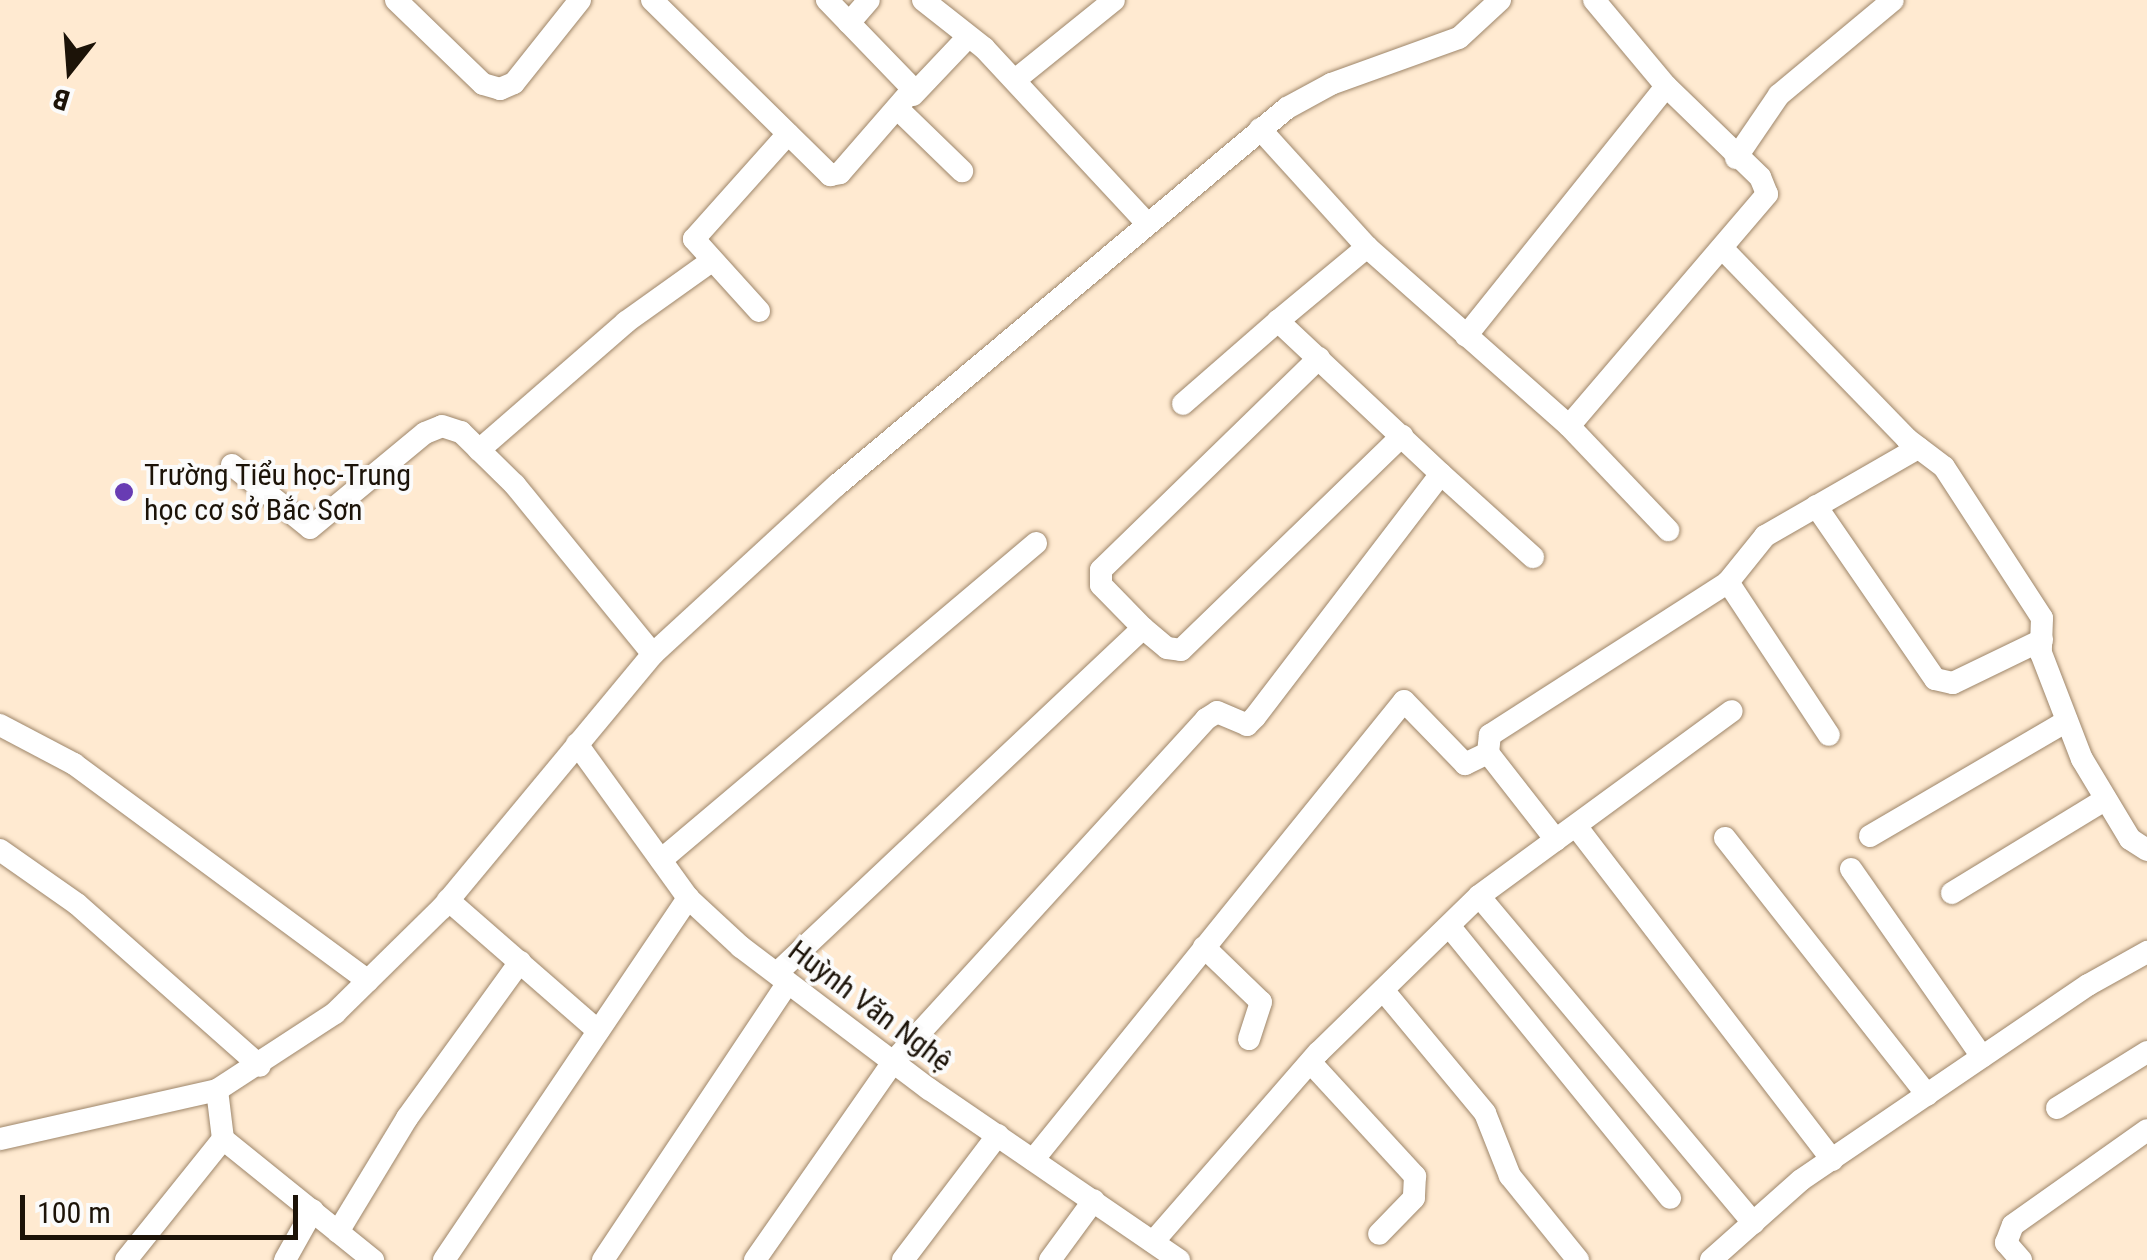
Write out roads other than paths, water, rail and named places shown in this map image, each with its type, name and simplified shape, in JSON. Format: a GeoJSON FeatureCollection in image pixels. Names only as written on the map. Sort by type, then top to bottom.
{"type":"FeatureCollection","features":[{"type":"Feature","properties":{"kind":"street"},"geometry":{"type":"LineString","coordinates":[[396,0],[482,84],[500,89],[514,83],[580,0]]}},
{"type":"Feature","properties":{"kind":"street"},"geometry":{"type":"LineString","coordinates":[[652,0],[822,170],[840,173],[966,38]]}},
{"type":"Feature","properties":{"kind":"street"},"geometry":{"type":"LineString","coordinates":[[827,0],[962,171]]}},
{"type":"Feature","properties":{"kind":"street"},"geometry":{"type":"LineString","coordinates":[[848,23],[869,0]]}},
{"type":"Feature","properties":{"kind":"street"},"geometry":{"type":"LineString","coordinates":[[923,0],[1015,80],[1145,220]]}},
{"type":"Feature","properties":{"kind":"street"},"geometry":{"type":"LineString","coordinates":[[0,1138],[217,1090],[260,1066],[368,981],[448,900],[653,654],[837,485],[1145,220],[1260,129],[1331,84],[1459,38],[1500,0]]}},
{"type":"Feature","properties":{"kind":"street"},"geometry":{"type":"LineString","coordinates":[[1569,426],[1767,194],[1760,177],[1736,158],[1666,86],[1594,0]]}},
{"type":"Feature","properties":{"kind":"street"},"geometry":{"type":"LineString","coordinates":[[1736,158],[1779,94],[1893,0]]}},
{"type":"Feature","properties":{"kind":"street"},"geometry":{"type":"LineString","coordinates":[[1015,80],[1103,3]]}},
{"type":"Feature","properties":{"kind":"street"},"geometry":{"type":"LineString","coordinates":[[1466,336],[1666,86]]}},
{"type":"Feature","properties":{"kind":"street"},"geometry":{"type":"LineString","coordinates":[[1260,129],[1367,247],[1569,426],[1668,530]]}},
{"type":"Feature","properties":{"kind":"street"},"geometry":{"type":"LineString","coordinates":[[759,311],[710,262],[694,238],[788,134]]}},
{"type":"Feature","properties":{"kind":"street"},"geometry":{"type":"LineString","coordinates":[[1183,404],[1367,247]]}},
{"type":"Feature","properties":{"kind":"street"},"geometry":{"type":"LineString","coordinates":[[1722,248],[1918,448],[1938,458],[2042,618],[2042,640],[2067,721],[2130,839],[2147,850]]}},
{"type":"Feature","properties":{"kind":"street"},"geometry":{"type":"LineString","coordinates":[[479,450],[626,322],[710,262]]}},
{"type":"Feature","properties":{"kind":"street"},"geometry":{"type":"LineString","coordinates":[[1278,321],[1533,557]]}},
{"type":"Feature","properties":{"kind":"street"},"geometry":{"type":"LineString","coordinates":[[1319,358],[1101,570],[1101,585],[1143,628],[1167,648],[1181,650],[1402,436]]}},
{"type":"Feature","properties":{"kind":"street"},"geometry":{"type":"LineString","coordinates":[[232,465],[310,528],[425,432],[442,426],[461,432],[653,654]]}},
{"type":"Feature","properties":{"kind":"street"},"geometry":{"type":"LineString","coordinates":[[1556,840],[1488,753],[1490,734],[1728,582],[1764,536],[1918,448]]}},
{"type":"Feature","properties":{"kind":"street"},"geometry":{"type":"LineString","coordinates":[[755,1260],[893,1062],[1206,719],[1217,712],[1247,725],[1256,718],[1441,474]]}},
{"type":"Feature","properties":{"kind":"street"},"geometry":{"type":"LineString","coordinates":[[1816,506],[1935,678],[1952,683],[2042,640]]}},
{"type":"Feature","properties":{"kind":"street"},"geometry":{"type":"LineString","coordinates":[[661,860],[1036,542]]}},
{"type":"Feature","properties":{"kind":"street"},"geometry":{"type":"LineString","coordinates":[[1728,582],[1829,735]]}},
{"type":"Feature","properties":{"kind":"street"},"geometry":{"type":"LineString","coordinates":[[603,1260],[782,978],[1143,628]]}},
{"type":"Feature","properties":{"kind":"street"},"geometry":{"type":"LineString","coordinates":[[1034,1160],[1404,700],[1466,764],[1488,753]]}},
{"type":"Feature","properties":{"kind":"street"},"geometry":{"type":"LineString","coordinates":[[1153,1242],[1310,1062],[1478,896],[1732,711]]}},
{"type":"Feature","properties":{"kind":"street"},"geometry":{"type":"LineString","coordinates":[[1870,836],[2067,721]]}},
{"type":"Feature","properties":{"kind":"street"},"geometry":{"type":"LineString","coordinates":[[0,725],[74,764],[368,981]]}},
{"type":"Feature","properties":{"kind":"street","name":"Huỳnh Văn Nghệ"},"geometry":{"type":"LineString","coordinates":[[576,744],[688,898],[782,978],[893,1062],[1180,1260]]}},
{"type":"Feature","properties":{"kind":"street"},"geometry":{"type":"LineString","coordinates":[[1952,893],[2106,799]]}},
{"type":"Feature","properties":{"kind":"street"},"geometry":{"type":"LineString","coordinates":[[1576,826],[1832,1160]]}},
{"type":"Feature","properties":{"kind":"street"},"geometry":{"type":"LineString","coordinates":[[1725,838],[1927,1095]]}},
{"type":"Feature","properties":{"kind":"street"},"geometry":{"type":"LineString","coordinates":[[0,850],[77,904],[260,1066]]}},
{"type":"Feature","properties":{"kind":"street"},"geometry":{"type":"LineString","coordinates":[[1851,869],[1982,1057]]}},
{"type":"Feature","properties":{"kind":"street"},"geometry":{"type":"LineString","coordinates":[[1478,896],[1752,1223]]}},
{"type":"Feature","properties":{"kind":"street"},"geometry":{"type":"LineString","coordinates":[[444,1260],[688,898]]}},
{"type":"Feature","properties":{"kind":"street"},"geometry":{"type":"LineString","coordinates":[[448,900],[598,1030]]}},
{"type":"Feature","properties":{"kind":"street"},"geometry":{"type":"LineString","coordinates":[[1450,927],[1670,1198]]}},
{"type":"Feature","properties":{"kind":"street"},"geometry":{"type":"LineString","coordinates":[[1204,948],[1261,1002],[1249,1040]]}},
{"type":"Feature","properties":{"kind":"street"},"geometry":{"type":"LineString","coordinates":[[1711,1260],[1832,1160],[1982,1057],[2147,952]]}},
{"type":"Feature","properties":{"kind":"street"},"geometry":{"type":"LineString","coordinates":[[338,1232],[407,1118],[520,962]]}},
{"type":"Feature","properties":{"kind":"street"},"geometry":{"type":"LineString","coordinates":[[1383,990],[1485,1113],[1510,1176],[1578,1260]]}},
{"type":"Feature","properties":{"kind":"street"},"geometry":{"type":"LineString","coordinates":[[1310,1062],[1415,1176],[1414,1198],[1379,1234]]}},
{"type":"Feature","properties":{"kind":"street"},"geometry":{"type":"LineString","coordinates":[[2058,1108],[2143,1062]]}},
{"type":"Feature","properties":{"kind":"street"},"geometry":{"type":"LineString","coordinates":[[217,1090],[224,1139],[374,1260]]}},
{"type":"Feature","properties":{"kind":"street"},"geometry":{"type":"LineString","coordinates":[[2021,1260],[2006,1243],[2013,1225],[2147,1130]]}},
{"type":"Feature","properties":{"kind":"street"},"geometry":{"type":"LineString","coordinates":[[903,1260],[998,1135]]}},
{"type":"Feature","properties":{"kind":"street"},"geometry":{"type":"LineString","coordinates":[[126,1260],[224,1139]]}},
{"type":"Feature","properties":{"kind":"street"},"geometry":{"type":"LineString","coordinates":[[1050,1260],[1094,1200]]}},
{"type":"Feature","properties":{"kind":"street"},"geometry":{"type":"LineString","coordinates":[[284,1260],[313,1210]]}},
{"type":"Feature","properties":{"kind":"place","name":"Trường Tiểu học-Trung học cơ sở Bắc Sơn"},"geometry":{"type":"Point","coordinates":[124,492]}}]}
